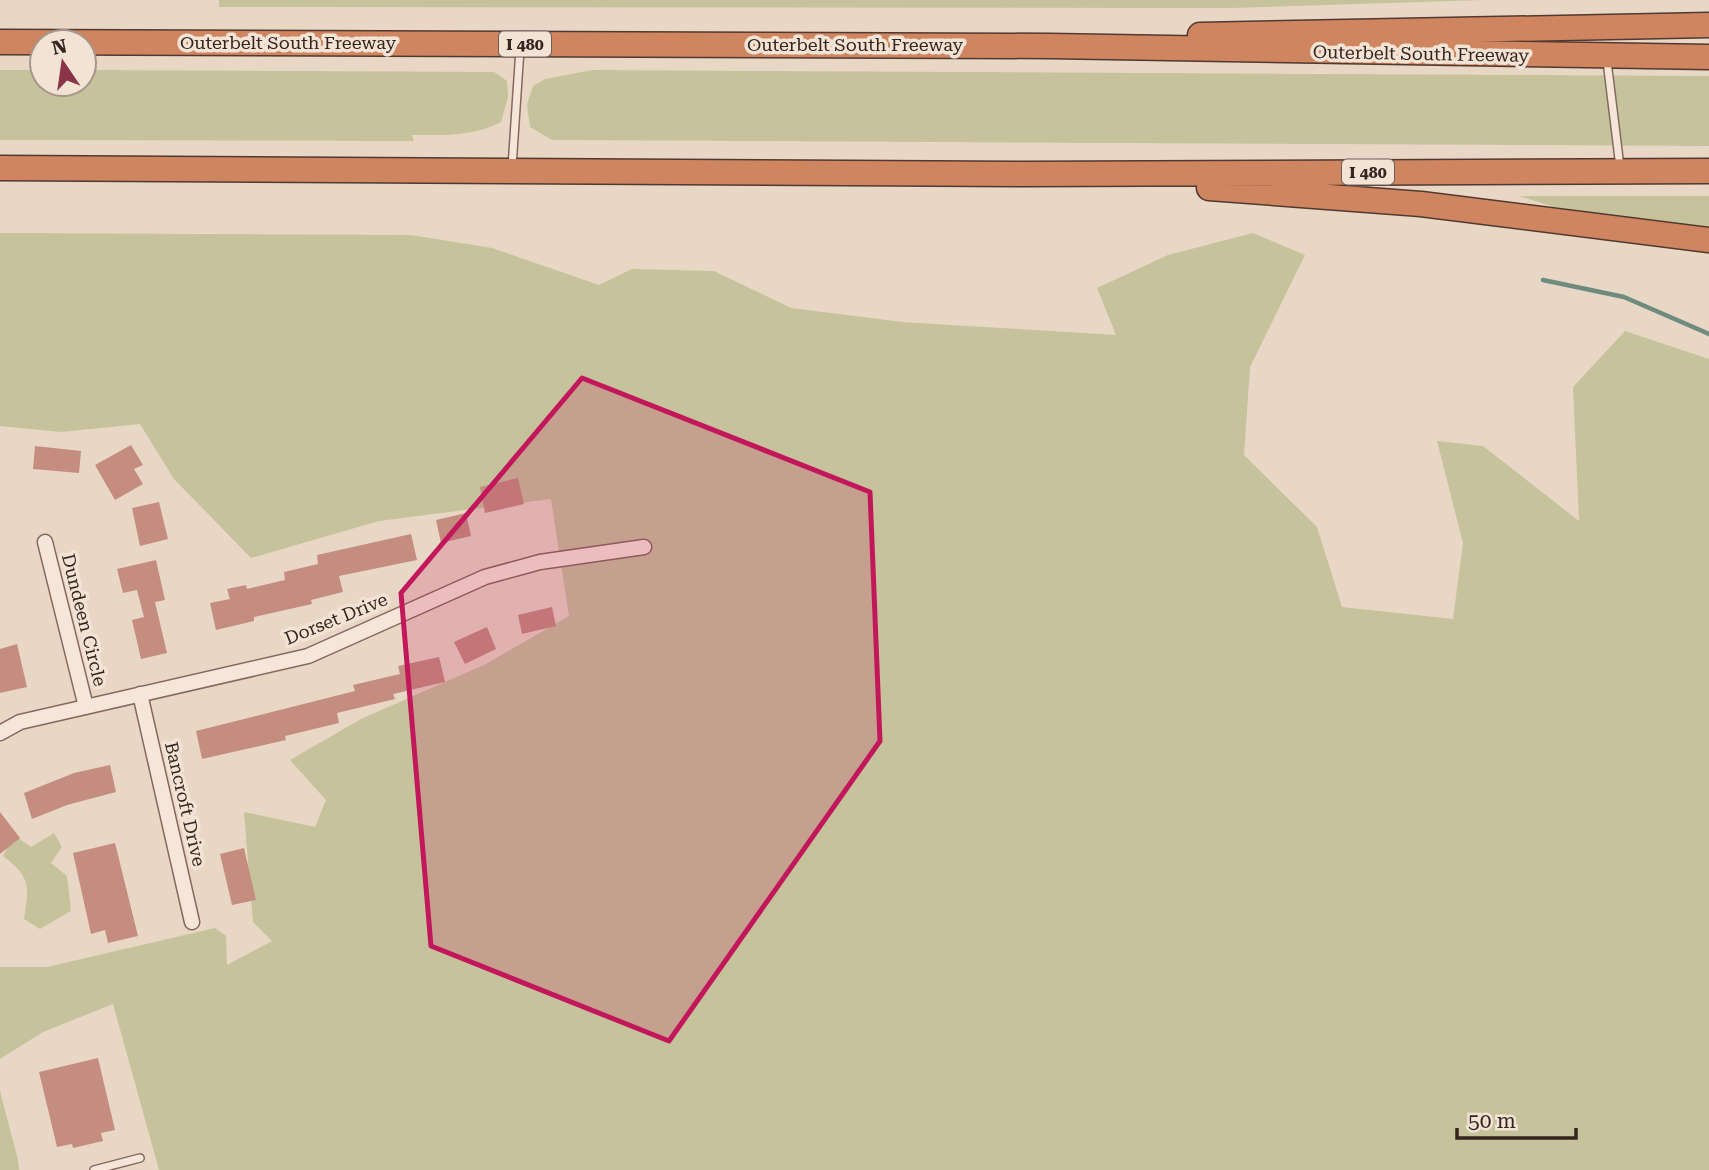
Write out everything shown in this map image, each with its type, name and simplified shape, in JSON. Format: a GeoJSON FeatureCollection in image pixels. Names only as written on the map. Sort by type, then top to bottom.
{"type":"FeatureCollection","features":[{"type":"Feature","properties":{"kind":"highway"},"geometry":{"type":"LineString","coordinates":[[1050,46],[1223,33],[1709,25]]}},
{"type":"Feature","properties":{"kind":"highway","name":"Outerbelt South Freeway"},"geometry":{"type":"LineString","coordinates":[[0,42],[1050,46],[1709,57]]}},
{"type":"Feature","properties":{"kind":"highway","name":"I 480"},"geometry":{"type":"LineString","coordinates":[[0,168],[1027,174],[1709,171]]}},
{"type":"Feature","properties":{"kind":"highway"},"geometry":{"type":"LineString","coordinates":[[1027,174],[1421,204],[1709,240]]}},
{"type":"Feature","properties":{"kind":"highway"},"geometry":{"type":"LineString","coordinates":[[1593,225],[1709,247]]}},
{"type":"Feature","properties":{"kind":"street","name":"Dundeen Circle"},"geometry":{"type":"LineString","coordinates":[[45,542],[86,707]]}},
{"type":"Feature","properties":{"kind":"street","name":"Dorset Drive"},"geometry":{"type":"LineString","coordinates":[[0,733],[20,722],[308,656],[485,577],[540,562],[644,547]]}},
{"type":"Feature","properties":{"kind":"street","name":"Bancroft Drive"},"geometry":{"type":"LineString","coordinates":[[140,694],[192,922]]}},
{"type":"Feature","properties":{"kind":"lane"},"geometry":{"type":"LineString","coordinates":[[512,171],[520,44]]}},
{"type":"Feature","properties":{"kind":"lane"},"geometry":{"type":"LineString","coordinates":[[1606,57],[1621,171]]}},
{"type":"Feature","properties":{"kind":"lane"},"geometry":{"type":"LineString","coordinates":[[94,1170],[140,1158]]}},
{"type":"Feature","properties":{"kind":"highlighted area"},"geometry":{"type":"Polygon","coordinates":[[[582,378],[870,492],[880,741],[669,1041],[431,946],[401,593],[582,378]]]}},
{"type":"Feature","properties":{"kind":"shaded area"},"geometry":{"type":"Polygon","coordinates":[[[219,0],[1484,0],[1231,8],[219,7],[219,0]]]}},
{"type":"Feature","properties":{"kind":"shaded area"},"geometry":{"type":"Polygon","coordinates":[[[0,70],[28,70],[28,98],[98,98],[98,70],[494,72],[507,81],[508,97],[501,122],[469,133],[412,135],[414,141],[0,140],[0,70]]]}},
{"type":"Feature","properties":{"kind":"shaded area"},"geometry":{"type":"Polygon","coordinates":[[[592,70],[1709,76],[1709,146],[552,140],[530,127],[527,104],[533,86],[545,79],[592,70]]]}},
{"type":"Feature","properties":{"kind":"shaded area"},"geometry":{"type":"Polygon","coordinates":[[[1519,196],[1709,196],[1709,229],[1554,207],[1519,196]]]}},
{"type":"Feature","properties":{"kind":"shaded area"},"geometry":{"type":"Polygon","coordinates":[[[0,233],[411,235],[492,248],[599,285],[632,269],[714,271],[791,308],[902,322],[1116,335],[1097,288],[1168,255],[1253,233],[1305,255],[1250,367],[1244,455],[1317,527],[1342,607],[1453,619],[1463,543],[1437,441],[1483,446],[1579,521],[1573,387],[1625,331],[1709,359],[1709,1170],[159,1170],[113,1004],[43,1032],[0,1059],[0,967],[47,967],[215,928],[226,936],[227,965],[272,941],[253,922],[244,812],[315,827],[326,800],[290,760],[361,719],[486,664],[569,616],[551,499],[379,521],[251,558],[174,479],[140,424],[61,432],[0,426],[0,233]]]}},
{"type":"Feature","properties":{"kind":"shaded area"},"geometry":{"type":"Polygon","coordinates":[[[54,833],[62,847],[51,863],[67,876],[71,911],[40,929],[24,919],[26,883],[19,870],[3,856],[14,835],[31,847],[54,833]]]}},
{"type":"Feature","properties":{"kind":"shaded area"},"geometry":{"type":"Polygon","coordinates":[[[0,1091],[18,1160],[19,1170],[0,1170],[0,1091]]]}},
{"type":"Feature","properties":{"kind":"building"},"geometry":{"type":"Polygon","coordinates":[[[131,445],[143,465],[134,469],[143,484],[115,500],[95,465],[131,445]]]}},
{"type":"Feature","properties":{"kind":"building"},"geometry":{"type":"Polygon","coordinates":[[[35,446],[81,451],[79,473],[33,469],[35,446]]]}},
{"type":"Feature","properties":{"kind":"building"},"geometry":{"type":"Polygon","coordinates":[[[518,478],[524,504],[485,513],[480,487],[518,478]]]}},
{"type":"Feature","properties":{"kind":"building"},"geometry":{"type":"Polygon","coordinates":[[[159,502],[168,539],[140,546],[132,508],[159,502]]]}},
{"type":"Feature","properties":{"kind":"building"},"geometry":{"type":"Polygon","coordinates":[[[466,513],[471,536],[441,543],[436,520],[466,513]]]}},
{"type":"Feature","properties":{"kind":"building"},"geometry":{"type":"Polygon","coordinates":[[[411,534],[417,560],[339,576],[343,592],[311,600],[312,604],[254,617],[254,621],[216,630],[210,603],[230,599],[227,589],[246,585],[247,589],[285,580],[284,572],[318,564],[317,555],[411,534]]]}},
{"type":"Feature","properties":{"kind":"building"},"geometry":{"type":"Polygon","coordinates":[[[156,560],[165,600],[155,602],[167,653],[141,659],[132,620],[144,617],[137,590],[123,593],[117,569],[156,560]]]}},
{"type":"Feature","properties":{"kind":"building"},"geometry":{"type":"Polygon","coordinates":[[[552,607],[556,626],[522,634],[518,615],[552,607]]]}},
{"type":"Feature","properties":{"kind":"building"},"geometry":{"type":"Polygon","coordinates":[[[487,627],[496,649],[465,664],[454,642],[487,627]]]}},
{"type":"Feature","properties":{"kind":"building"},"geometry":{"type":"Polygon","coordinates":[[[17,644],[27,687],[0,693],[0,649],[17,644]]]}},
{"type":"Feature","properties":{"kind":"building"},"geometry":{"type":"Polygon","coordinates":[[[439,657],[445,682],[393,694],[395,699],[337,713],[339,723],[285,736],[286,740],[202,759],[196,731],[355,691],[353,685],[400,674],[398,666],[439,657]]]}},
{"type":"Feature","properties":{"kind":"building"},"geometry":{"type":"Polygon","coordinates":[[[110,765],[116,792],[67,805],[32,819],[24,793],[74,773],[110,765]]]}},
{"type":"Feature","properties":{"kind":"building"},"geometry":{"type":"Polygon","coordinates":[[[0,812],[20,838],[0,854],[0,812]]]}},
{"type":"Feature","properties":{"kind":"building"},"geometry":{"type":"Polygon","coordinates":[[[115,843],[138,936],[108,943],[105,930],[91,934],[73,853],[115,843]]]}},
{"type":"Feature","properties":{"kind":"building"},"geometry":{"type":"Polygon","coordinates":[[[244,848],[256,900],[232,905],[220,854],[244,848]]]}},
{"type":"Feature","properties":{"kind":"building"},"geometry":{"type":"Polygon","coordinates":[[[98,1058],[115,1130],[101,1133],[103,1141],[73,1148],[72,1144],[57,1147],[39,1072],[98,1058]]]}},
{"type":"Feature","properties":{"kind":"waterway"},"geometry":{"type":"LineString","coordinates":[[1543,280],[1624,297],[1709,334]]}}]}
